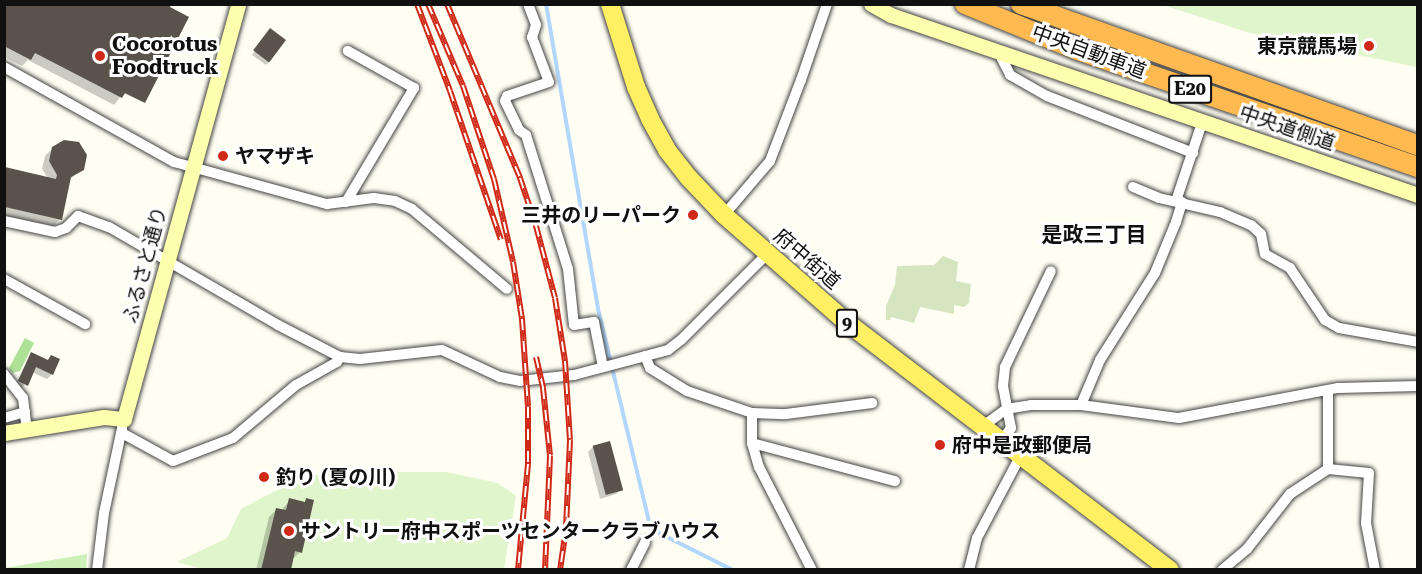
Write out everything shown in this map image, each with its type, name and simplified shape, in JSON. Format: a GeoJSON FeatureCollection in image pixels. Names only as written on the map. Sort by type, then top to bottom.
{"type":"FeatureCollection","features":[{"type":"Feature","properties":{"kind":"highway","name":"中央自動車道"},"geometry":{"type":"LineString","coordinates":[[965,4],[1078,50],[1418,167]]}},
{"type":"Feature","properties":{"kind":"highway","name":"中央自動車道"},"geometry":{"type":"LineString","coordinates":[[1021,4],[1418,146]]}},
{"type":"Feature","properties":{"kind":"main road","name":"府中街道"},"geometry":{"type":"LineString","coordinates":[[610,4],[636,87],[650,119],[688,178],[723,215],[844,320],[1170,570]]}},
{"type":"Feature","properties":{"kind":"street","name":"ふるさと通り"},"geometry":{"type":"LineString","coordinates":[[123,426],[237,4]]}},
{"type":"Feature","properties":{"kind":"street"},"geometry":{"type":"LineString","coordinates":[[528,4],[536,25],[532,37],[549,82],[507,96],[505,101],[519,130],[526,135],[568,269],[574,325],[594,322],[608,366]]}},
{"type":"Feature","properties":{"kind":"street"},"geometry":{"type":"LineString","coordinates":[[723,215],[770,161],[827,4]]}},
{"type":"Feature","properties":{"kind":"street","name":"中央道側道"},"geometry":{"type":"LineString","coordinates":[[871,4],[891,15],[1418,195]]}},
{"type":"Feature","properties":{"kind":"street"},"geometry":{"type":"LineString","coordinates":[[346,202],[414,88],[348,51]]}},
{"type":"Feature","properties":{"kind":"street"},"geometry":{"type":"LineString","coordinates":[[1004,52],[1002,59],[1010,75],[1047,96],[1193,153]]}},
{"type":"Feature","properties":{"kind":"street"},"geometry":{"type":"LineString","coordinates":[[4,67],[174,162],[230,175],[327,204],[374,198],[395,201],[412,209],[507,289]]}},
{"type":"Feature","properties":{"kind":"street"},"geometry":{"type":"LineString","coordinates":[[1081,405],[1100,360],[1155,273],[1172,233],[1203,120]]}},
{"type":"Feature","properties":{"kind":"street"},"geometry":{"type":"LineString","coordinates":[[1133,187],[1220,212],[1258,230],[1265,254],[1290,268],[1325,320],[1339,328],[1418,342]]}},
{"type":"Feature","properties":{"kind":"street"},"geometry":{"type":"LineString","coordinates":[[4,221],[55,232],[66,228],[78,216],[109,227],[278,325],[340,357],[360,359],[442,350],[500,377],[520,381],[560,378],[668,350],[681,340],[766,254]]}},
{"type":"Feature","properties":{"kind":"street"},"geometry":{"type":"LineString","coordinates":[[1002,440],[1011,428],[1003,386],[1005,368],[1052,271]]}},
{"type":"Feature","properties":{"kind":"street"},"geometry":{"type":"LineString","coordinates":[[4,279],[85,324]]}},
{"type":"Feature","properties":{"kind":"street"},"geometry":{"type":"LineString","coordinates":[[645,356],[651,368],[687,391],[753,413],[786,414],[872,404]]}},
{"type":"Feature","properties":{"kind":"street"},"geometry":{"type":"LineString","coordinates":[[4,433],[104,417],[123,426],[173,461],[233,438],[296,385],[337,362],[340,357]]}},
{"type":"Feature","properties":{"kind":"street"},"geometry":{"type":"LineString","coordinates":[[4,374],[22,398],[27,429]]}},
{"type":"Feature","properties":{"kind":"street"},"geometry":{"type":"LineString","coordinates":[[983,426],[1006,409],[1031,405],[1081,405],[1179,418],[1328,390],[1418,386]]}},
{"type":"Feature","properties":{"kind":"street"},"geometry":{"type":"LineString","coordinates":[[1328,390],[1328,469]]}},
{"type":"Feature","properties":{"kind":"street"},"geometry":{"type":"LineString","coordinates":[[4,418],[25,412]]}},
{"type":"Feature","properties":{"kind":"street"},"geometry":{"type":"LineString","coordinates":[[753,413],[752,443],[759,467],[812,570]]}},
{"type":"Feature","properties":{"kind":"street"},"geometry":{"type":"LineString","coordinates":[[97,570],[104,513],[123,426]]}},
{"type":"Feature","properties":{"kind":"street"},"geometry":{"type":"LineString","coordinates":[[752,443],[895,481]]}},
{"type":"Feature","properties":{"kind":"street"},"geometry":{"type":"LineString","coordinates":[[969,570],[977,538],[1022,455]]}},
{"type":"Feature","properties":{"kind":"street"},"geometry":{"type":"LineString","coordinates":[[1222,570],[1247,549],[1290,494],[1328,469],[1368,473],[1366,523],[1375,570]]}},
{"type":"Feature","properties":{"kind":"street"},"geometry":{"type":"LineString","coordinates":[[631,570],[645,542]]}},
{"type":"Feature","properties":{"kind":"green space","name":"東京競馬場"},"geometry":{"type":"Polygon","coordinates":[[[1163,5],[1417,5],[1417,67],[1250,33],[1163,5]]]}},
{"type":"Feature","properties":{"kind":"green space"},"geometry":{"type":"Polygon","coordinates":[[[943,256],[958,262],[956,281],[971,284],[969,303],[964,307],[954,305],[954,314],[920,307],[914,323],[891,317],[890,320],[886,320],[886,306],[895,285],[897,266],[934,265],[943,256]]]}},
{"type":"Feature","properties":{"kind":"green space"},"geometry":{"type":"Polygon","coordinates":[[[25,338],[34,343],[20,371],[12,373],[9,368],[25,338]]]}},
{"type":"Feature","properties":{"kind":"green space"},"geometry":{"type":"Polygon","coordinates":[[[362,472],[446,472],[498,483],[516,496],[504,569],[206,570],[177,562],[227,538],[241,509],[271,493],[315,475],[362,472]]]}},
{"type":"Feature","properties":{"kind":"green space"},"geometry":{"type":"Polygon","coordinates":[[[87,554],[86,569],[5,569],[5,568],[87,554]]]}},
{"type":"Feature","properties":{"kind":"building"},"geometry":{"type":"Polygon","coordinates":[[[4,4],[171,4],[170,7],[189,17],[145,103],[125,93],[122,98],[35,53],[31,60],[4,46],[4,4]]]}},
{"type":"Feature","properties":{"kind":"building"},"geometry":{"type":"Polygon","coordinates":[[[270,28],[286,40],[269,62],[253,50],[270,28]]]}},
{"type":"Feature","properties":{"kind":"building"},"geometry":{"type":"Polygon","coordinates":[[[64,140],[79,142],[87,155],[84,170],[71,177],[62,220],[5,207],[5,167],[56,179],[57,175],[49,161],[52,147],[64,140]]]}},
{"type":"Feature","properties":{"kind":"building"},"geometry":{"type":"Polygon","coordinates":[[[31,352],[48,360],[51,355],[60,359],[53,375],[36,367],[28,386],[18,381],[31,352]]]}},
{"type":"Feature","properties":{"kind":"building"},"geometry":{"type":"Polygon","coordinates":[[[610,441],[623,490],[606,495],[593,446],[610,441]]]}},
{"type":"Feature","properties":{"kind":"building","name":"サントリー府中スポーツセンタークラブハウス"},"geometry":{"type":"Polygon","coordinates":[[[289,498],[305,502],[306,498],[314,500],[302,553],[295,551],[291,570],[261,570],[276,508],[286,510],[289,498]]]}},
{"type":"Feature","properties":{"kind":"waterway"},"geometry":{"type":"LineString","coordinates":[[546,4],[598,309],[651,529],[733,570]]}},
{"type":"Feature","properties":{"kind":"railway"},"geometry":{"type":"LineString","coordinates":[[417,4],[450,91],[501,240]]}},
{"type":"Feature","properties":{"kind":"railway"},"geometry":{"type":"LineString","coordinates":[[428,4],[463,86],[494,179],[513,262],[522,319],[528,407],[528,464],[518,570]]}},
{"type":"Feature","properties":{"kind":"railway"},"geometry":{"type":"LineString","coordinates":[[447,4],[520,178],[536,226],[555,298],[565,361],[570,440],[566,529],[560,570]]}},
{"type":"Feature","properties":{"kind":"railway"},"geometry":{"type":"LineString","coordinates":[[536,357],[543,388],[550,456],[545,570]]}},
{"type":"Feature","properties":{"kind":"place","name":"東京競馬場"},"geometry":{"type":"Point","coordinates":[1369,46]}},
{"type":"Feature","properties":{"kind":"place","name":"Cocorotus Foodtruck"},"geometry":{"type":"Point","coordinates":[100,56]}},
{"type":"Feature","properties":{"kind":"place","name":"ヤマザキ"},"geometry":{"type":"Point","coordinates":[223,156]}},
{"type":"Feature","properties":{"kind":"place","name":"三井のリーパーク"},"geometry":{"type":"Point","coordinates":[693,215]}},
{"type":"Feature","properties":{"kind":"place","name":"府中是政郵便局"},"geometry":{"type":"Point","coordinates":[940,445]}},
{"type":"Feature","properties":{"kind":"place","name":"釣り (夏の川)"},"geometry":{"type":"Point","coordinates":[264,477]}},
{"type":"Feature","properties":{"kind":"place","name":"サントリー府中スポーツセンタークラブハウス"},"geometry":{"type":"Point","coordinates":[289,531]}},
{"type":"Feature","properties":{"kind":"district","name":"是政三丁目"},"geometry":{"type":"Point","coordinates":[1094,235]}}]}
